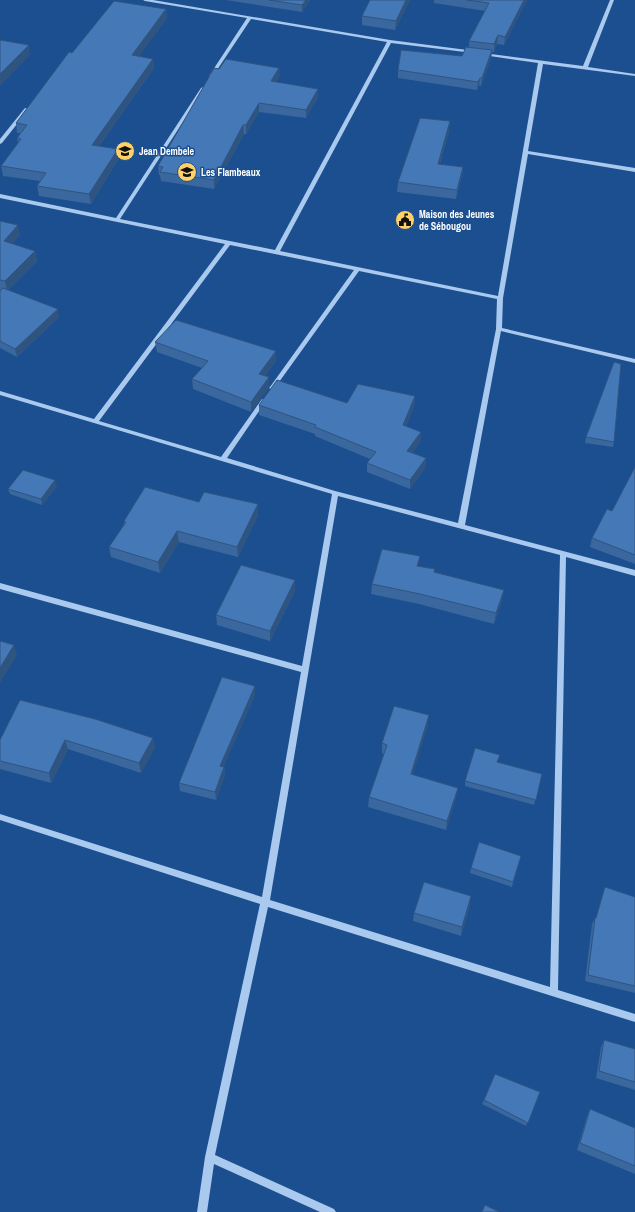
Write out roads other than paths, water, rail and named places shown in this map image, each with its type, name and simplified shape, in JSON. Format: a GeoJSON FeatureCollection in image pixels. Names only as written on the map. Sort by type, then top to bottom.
{"type":"FeatureCollection","features":[{"type":"Feature","properties":{"kind":"street"},"geometry":{"type":"LineString","coordinates":[[145,0],[390,41],[635,75]]}},
{"type":"Feature","properties":{"kind":"street"},"geometry":{"type":"LineString","coordinates":[[585,68],[612,0]]}},
{"type":"Feature","properties":{"kind":"street"},"geometry":{"type":"LineString","coordinates":[[117,220],[250,17]]}},
{"type":"Feature","properties":{"kind":"street"},"geometry":{"type":"LineString","coordinates":[[277,252],[390,41]]}},
{"type":"Feature","properties":{"kind":"street"},"geometry":{"type":"LineString","coordinates":[[461,526],[499,329],[500,298],[541,62]]}},
{"type":"Feature","properties":{"kind":"street"},"geometry":{"type":"LineString","coordinates":[[0,142],[30,105]]}},
{"type":"Feature","properties":{"kind":"street"},"geometry":{"type":"LineString","coordinates":[[526,152],[635,170]]}},
{"type":"Feature","properties":{"kind":"street"},"geometry":{"type":"LineString","coordinates":[[0,196],[500,298]]}},
{"type":"Feature","properties":{"kind":"street"},"geometry":{"type":"LineString","coordinates":[[95,422],[228,242]]}},
{"type":"Feature","properties":{"kind":"street"},"geometry":{"type":"LineString","coordinates":[[223,459],[356,269]]}},
{"type":"Feature","properties":{"kind":"street"},"geometry":{"type":"LineString","coordinates":[[499,329],[635,361]]}},
{"type":"Feature","properties":{"kind":"street"},"geometry":{"type":"LineString","coordinates":[[0,393],[335,493],[635,573]]}},
{"type":"Feature","properties":{"kind":"street"},"geometry":{"type":"LineString","coordinates":[[202,1212],[210,1157],[265,902],[335,493]]}},
{"type":"Feature","properties":{"kind":"street"},"geometry":{"type":"LineString","coordinates":[[554,992],[563,554]]}},
{"type":"Feature","properties":{"kind":"street"},"geometry":{"type":"LineString","coordinates":[[0,586],[304,670]]}},
{"type":"Feature","properties":{"kind":"street"},"geometry":{"type":"LineString","coordinates":[[0,817],[635,1018]]}},
{"type":"Feature","properties":{"kind":"street"},"geometry":{"type":"LineString","coordinates":[[210,1157],[331,1212]]}},
{"type":"Feature","properties":{"kind":"place","name":"Jean Dembele"},"geometry":{"type":"Point","coordinates":[125,151]}},
{"type":"Feature","properties":{"kind":"place","name":"Les Flambeaux"},"geometry":{"type":"Point","coordinates":[187,172]}},
{"type":"Feature","properties":{"kind":"place","name":"Maison des Jeunes de Sébougou"},"geometry":{"type":"Point","coordinates":[405,220]}}]}
